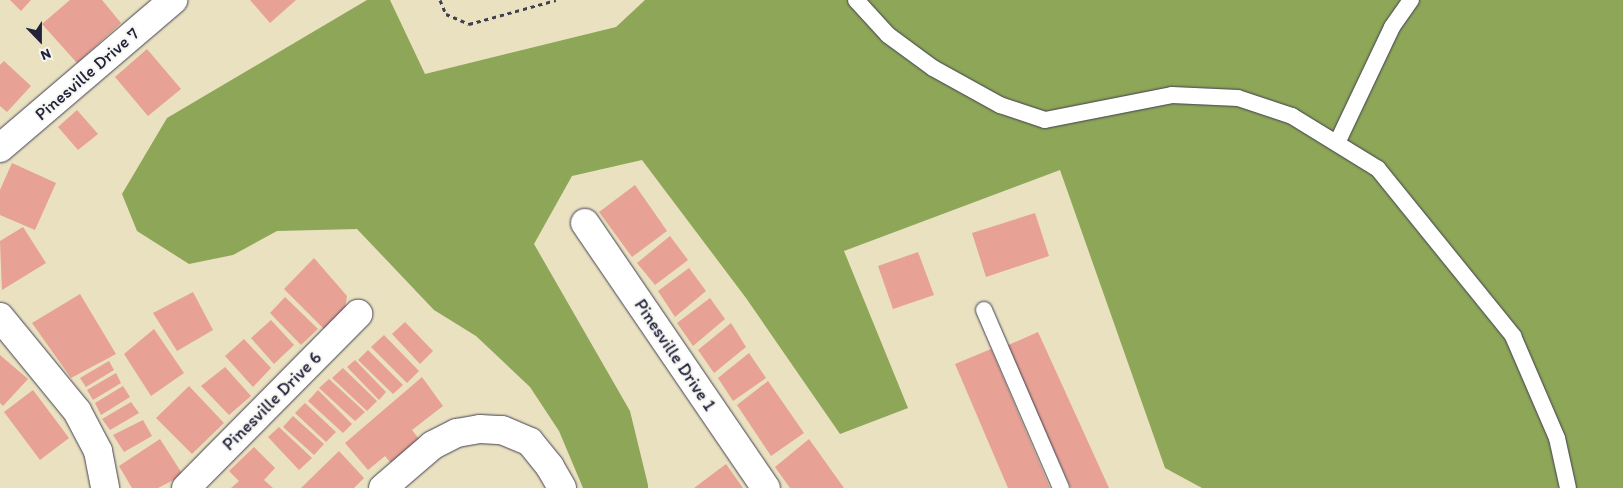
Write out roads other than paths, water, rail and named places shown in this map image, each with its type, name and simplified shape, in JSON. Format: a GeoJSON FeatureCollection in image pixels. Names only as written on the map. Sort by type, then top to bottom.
{"type":"FeatureCollection","features":[{"type":"Feature","properties":{"kind":"street","name":"Pinesville Drive 7"},"geometry":{"type":"LineString","coordinates":[[0,148],[173,0]]}},
{"type":"Feature","properties":{"kind":"street","name":"Pinesville Drive 1"},"geometry":{"type":"LineString","coordinates":[[584,223],[766,488]]}},
{"type":"Feature","properties":{"kind":"street","name":"Pinesville Drive 6"},"geometry":{"type":"LineString","coordinates":[[186,488],[358,314]]}},
{"type":"Feature","properties":{"kind":"street"},"geometry":{"type":"LineString","coordinates":[[0,317],[77,411],[98,451],[105,488]]}},
{"type":"Feature","properties":{"kind":"street"},"geometry":{"type":"LineString","coordinates":[[383,488],[433,445],[457,433],[480,429],[502,430],[530,442],[550,467],[562,488]]}},
{"type":"Feature","properties":{"kind":"lane"},"geometry":{"type":"LineString","coordinates":[[856,0],[888,35],[933,68],[1000,106],[1045,120],[1172,96],[1238,98],[1292,116],[1378,169],[1513,336],[1557,438],[1568,488]]}},
{"type":"Feature","properties":{"kind":"lane"},"geometry":{"type":"LineString","coordinates":[[1337,143],[1392,27],[1411,0]]}},
{"type":"Feature","properties":{"kind":"lane"},"geometry":{"type":"LineString","coordinates":[[984,310],[1061,488]]}}]}
